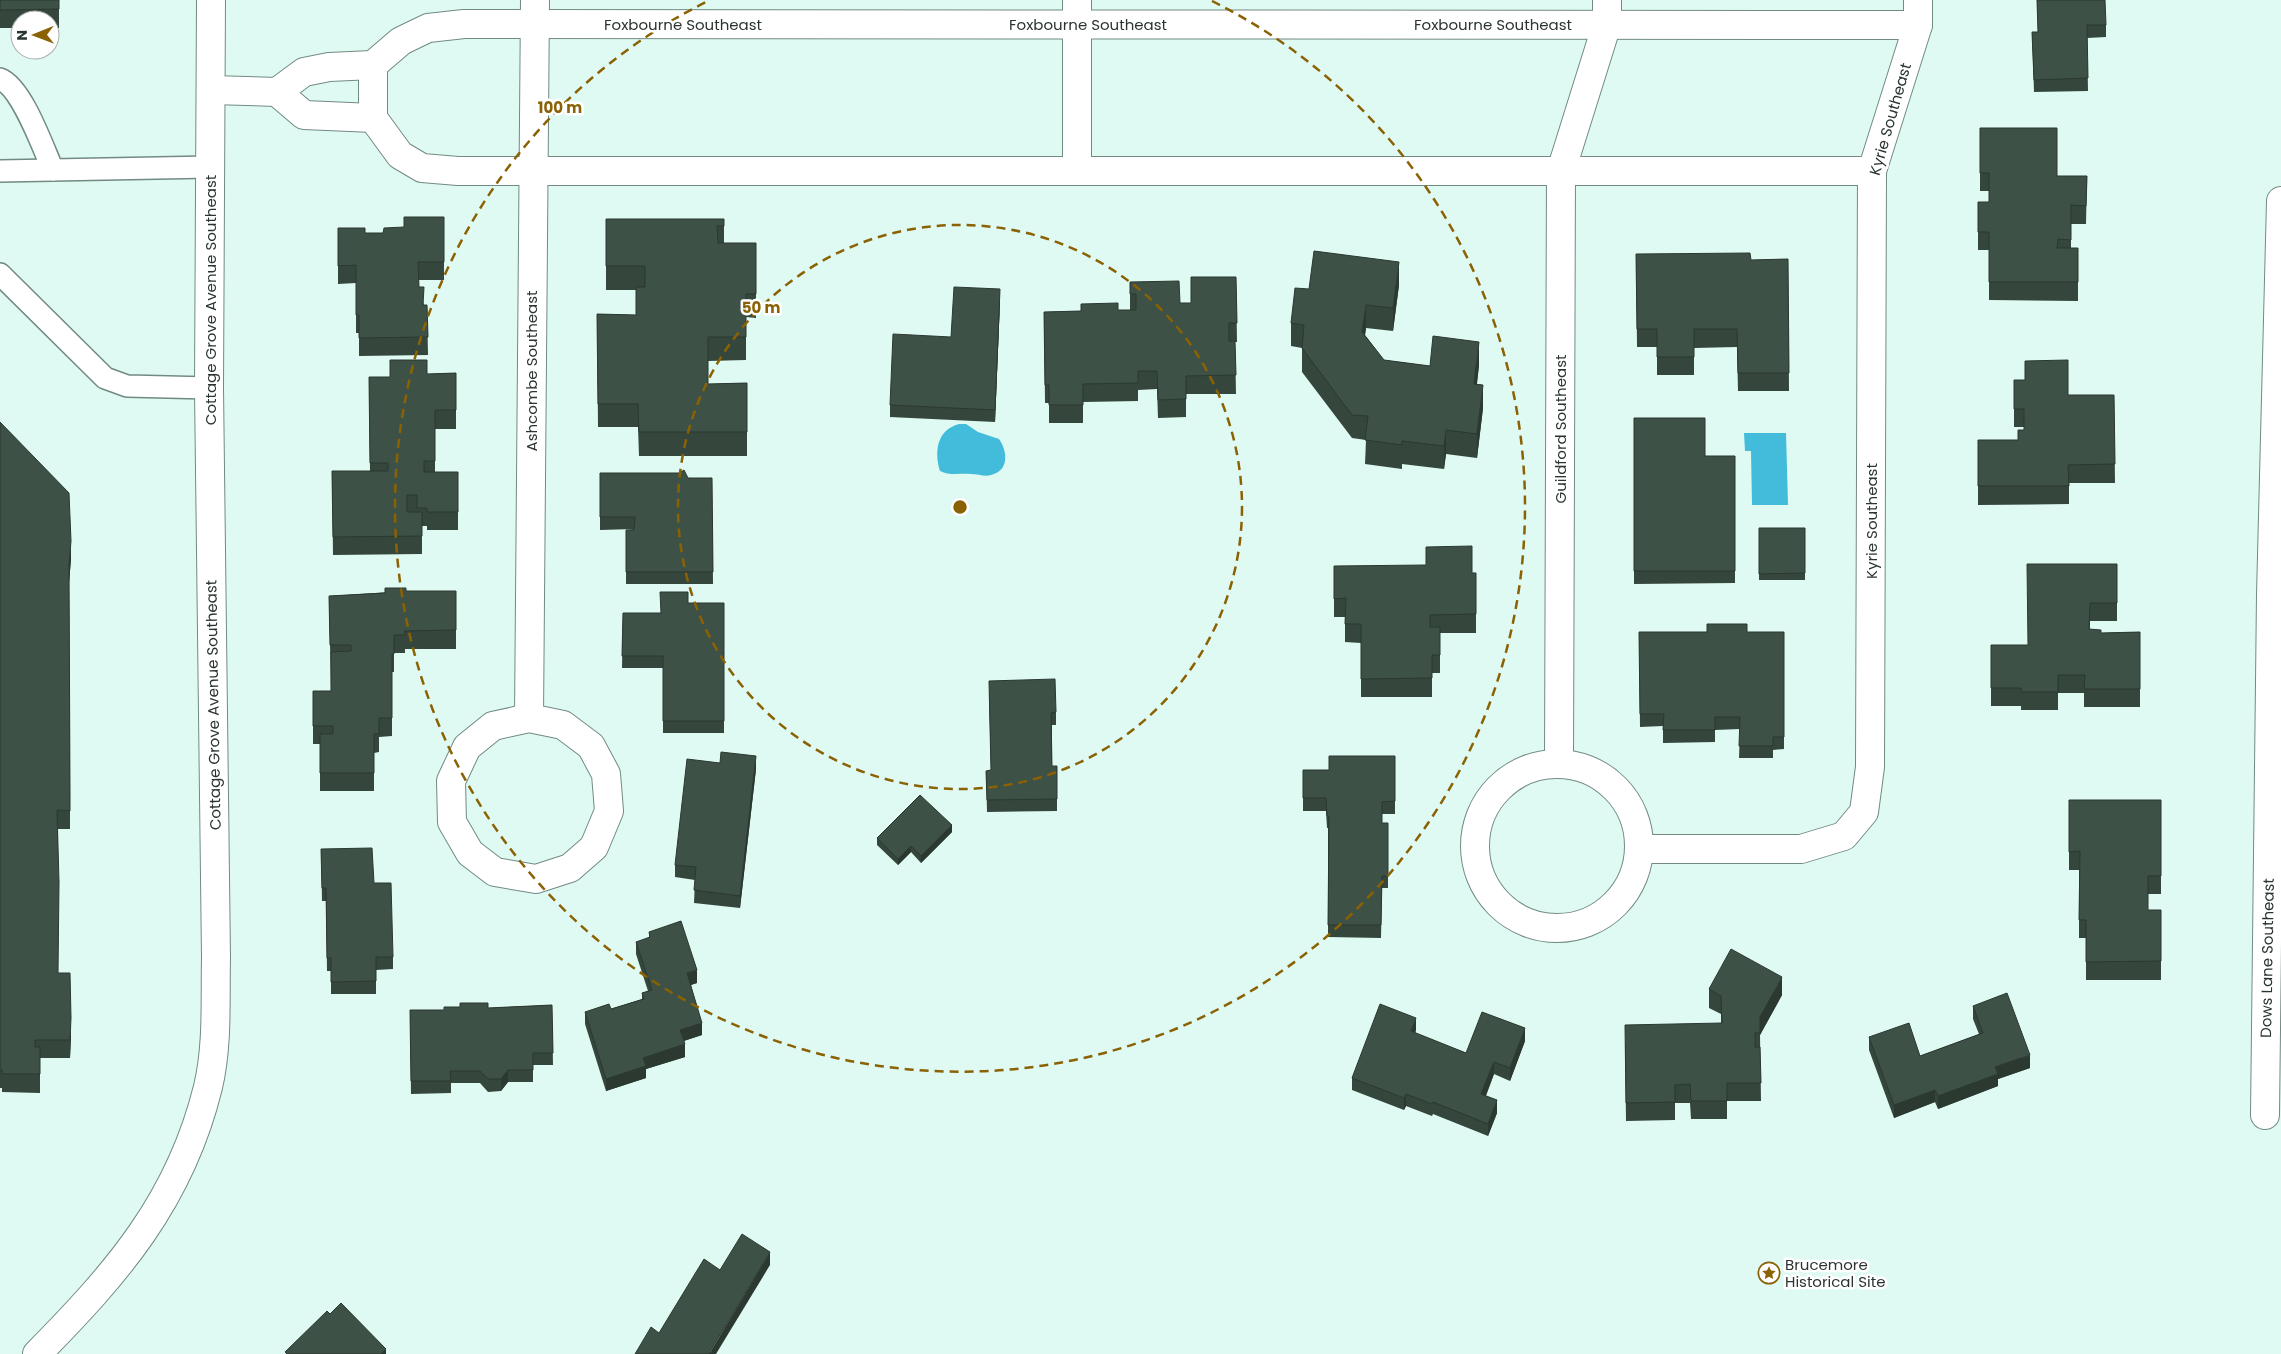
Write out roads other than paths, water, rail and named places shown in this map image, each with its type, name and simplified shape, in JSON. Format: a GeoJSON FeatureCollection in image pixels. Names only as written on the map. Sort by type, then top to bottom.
{"type":"FeatureCollection","features":[{"type":"Feature","properties":{"kind":"street","name":"Cottage Grove Avenue Southeast"},"geometry":{"type":"LineString","coordinates":[[41,1352],[85,1305],[142,1236],[178,1173],[193,1138],[208,1085],[215,1026],[216,958],[209,388],[211,0]]}},
{"type":"Feature","properties":{"kind":"street","name":"Foxbourne Southeast"},"geometry":{"type":"LineString","coordinates":[[373,65],[401,41],[428,28],[534,12],[1918,12]]}},
{"type":"Feature","properties":{"kind":"street","name":"Ashcombe Southeast"},"geometry":{"type":"LineString","coordinates":[[529,718],[534,12]]}},
{"type":"Feature","properties":{"kind":"street"},"geometry":{"type":"LineString","coordinates":[[1077,12],[1077,171]]}},
{"type":"Feature","properties":{"kind":"street","name":"Guildford Southeast"},"geometry":{"type":"LineString","coordinates":[[1560,762],[1561,171],[1584,99],[1607,12]]}},
{"type":"Feature","properties":{"kind":"street","name":"Kyrie Southeast"},"geometry":{"type":"LineString","coordinates":[[1640,849],[1801,849],[1844,836],[1864,812],[1870,767],[1872,171],[1918,12]]}},
{"type":"Feature","properties":{"kind":"street"},"geometry":{"type":"LineString","coordinates":[[211,90],[278,92],[304,72],[329,67],[373,65],[373,118],[400,155],[422,168],[458,171],[1872,171]]}},
{"type":"Feature","properties":{"kind":"street"},"geometry":{"type":"LineString","coordinates":[[278,92],[304,116],[373,118]]}},
{"type":"Feature","properties":{"kind":"street","name":"Dows Lane Southeast"},"geometry":{"type":"LineString","coordinates":[[2265,1115],[2276,658],[2281,201]]}},
{"type":"Feature","properties":{"kind":"street"},"geometry":{"type":"LineString","coordinates":[[529,718],[563,725],[591,746],[606,774],[609,811],[594,846],[570,868],[536,879],[495,872],[470,853],[452,822],[451,781],[467,747],[493,726],[529,718]]}},
{"type":"Feature","properties":{"kind":"street"},"geometry":{"type":"LineString","coordinates":[[1560,762],[1592,770],[1618,789],[1635,817],[1640,849],[1631,883],[1609,911],[1577,926],[1542,928],[1509,914],[1486,888],[1474,854],[1478,819],[1496,789],[1525,768],[1560,762]]}},
{"type":"Feature","properties":{"kind":"lane"},"geometry":{"type":"LineString","coordinates":[[0,79],[6,81],[18,96],[53,170]]}},
{"type":"Feature","properties":{"kind":"lane"},"geometry":{"type":"LineString","coordinates":[[0,171],[210,167]]}},
{"type":"Feature","properties":{"kind":"lane"},"geometry":{"type":"LineString","coordinates":[[0,274],[105,378],[127,386],[209,388]]}},
{"type":"Feature","properties":{"kind":"water"},"geometry":{"type":"Polygon","coordinates":[[[959,424],[966,424],[978,432],[999,439],[1005,455],[1004,465],[1001,470],[986,476],[951,474],[940,471],[937,456],[939,442],[946,431],[959,424]]]}},
{"type":"Feature","properties":{"kind":"water"},"geometry":{"type":"Polygon","coordinates":[[[1744,433],[1786,433],[1788,505],[1752,505],[1751,451],[1745,451],[1744,433]]]}},
{"type":"Feature","properties":{"kind":"place","name":"Brucemore Historical Site"},"geometry":{"type":"Point","coordinates":[1769,1273]}}]}
